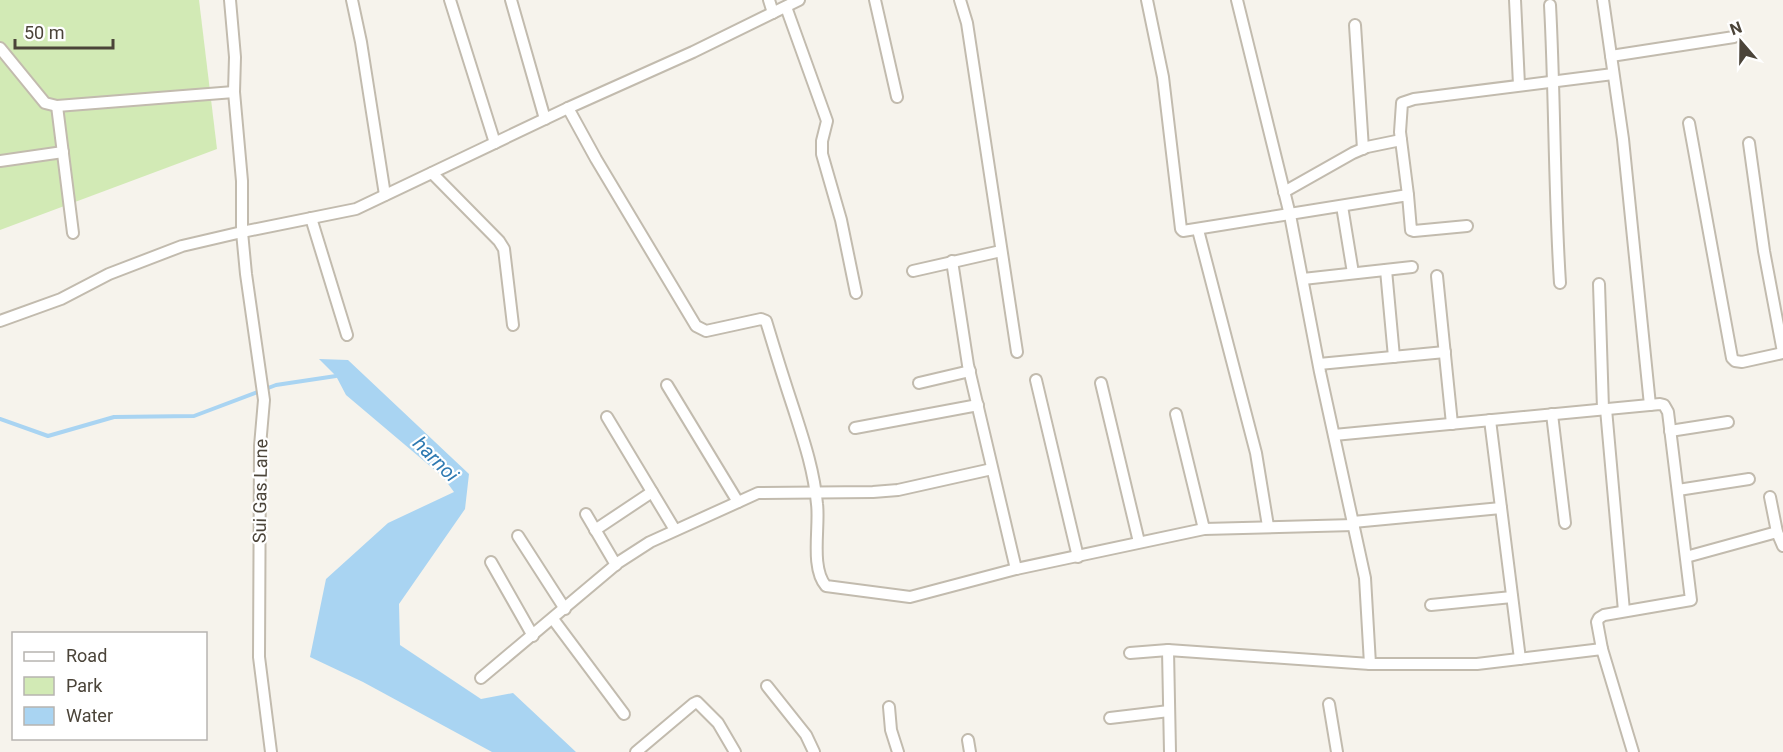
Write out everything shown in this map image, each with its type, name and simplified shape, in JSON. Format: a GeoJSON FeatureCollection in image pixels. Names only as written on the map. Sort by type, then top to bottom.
{"type":"FeatureCollection","features":[{"type":"Feature","properties":{"kind":"street","name":"Sui Gas Lane"},"geometry":{"type":"LineString","coordinates":[[230,0],[235,57],[234,92],[242,180],[242,232],[264,400],[260,446],[259,657],[271,752]]}},
{"type":"Feature","properties":{"kind":"street"},"geometry":{"type":"LineString","coordinates":[[352,0],[361,42],[385,195]]}},
{"type":"Feature","properties":{"kind":"street"},"geometry":{"type":"LineString","coordinates":[[450,0],[495,143]]}},
{"type":"Feature","properties":{"kind":"street"},"geometry":{"type":"LineString","coordinates":[[511,0],[545,119]]}},
{"type":"Feature","properties":{"kind":"street"},"geometry":{"type":"LineString","coordinates":[[770,0],[774,13]]}},
{"type":"Feature","properties":{"kind":"street"},"geometry":{"type":"LineString","coordinates":[[0,321],[61,299],[109,274],[182,246],[356,209],[568,108],[693,52],[799,0]]}},
{"type":"Feature","properties":{"kind":"street"},"geometry":{"type":"LineString","coordinates":[[875,0],[897,97]]}},
{"type":"Feature","properties":{"kind":"street"},"geometry":{"type":"LineString","coordinates":[[960,0],[967,23],[1017,352]]}},
{"type":"Feature","properties":{"kind":"street"},"geometry":{"type":"LineString","coordinates":[[1147,0],[1163,77],[1183,231],[1408,195]]}},
{"type":"Feature","properties":{"kind":"street"},"geometry":{"type":"LineString","coordinates":[[1237,0],[1290,215],[1365,578],[1370,663]]}},
{"type":"Feature","properties":{"kind":"street"},"geometry":{"type":"LineString","coordinates":[[1515,0],[1519,85]]}},
{"type":"Feature","properties":{"kind":"street"},"geometry":{"type":"LineString","coordinates":[[1603,0],[1623,139],[1650,405]]}},
{"type":"Feature","properties":{"kind":"street"},"geometry":{"type":"LineString","coordinates":[[1550,5],[1554,81],[1555,205],[1560,284]]}},
{"type":"Feature","properties":{"kind":"street"},"geometry":{"type":"LineString","coordinates":[[786,7],[827,120],[822,141],[822,154],[841,220],[856,294]]}},
{"type":"Feature","properties":{"kind":"street"},"geometry":{"type":"LineString","coordinates":[[1355,25],[1363,149]]}},
{"type":"Feature","properties":{"kind":"street"},"geometry":{"type":"LineString","coordinates":[[1611,56],[1734,37]]}},
{"type":"Feature","properties":{"kind":"street"},"geometry":{"type":"LineString","coordinates":[[0,48],[45,103],[57,106],[234,92]]}},
{"type":"Feature","properties":{"kind":"street"},"geometry":{"type":"LineString","coordinates":[[1467,226],[1411,230],[1401,141],[1400,109],[1402,103],[1414,99],[1613,74]]}},
{"type":"Feature","properties":{"kind":"street"},"geometry":{"type":"LineString","coordinates":[[57,106],[73,233]]}},
{"type":"Feature","properties":{"kind":"street"},"geometry":{"type":"LineString","coordinates":[[568,108],[696,326],[706,331],[761,319],[766,321],[813,472],[818,506],[816,538],[818,560],[826,586],[910,597],[1016,569],[1204,529],[1353,524],[1501,508]]}},
{"type":"Feature","properties":{"kind":"street"},"geometry":{"type":"LineString","coordinates":[[1689,123],[1732,358],[1742,362],[1783,353],[1764,251],[1749,143]]}},
{"type":"Feature","properties":{"kind":"street"},"geometry":{"type":"LineString","coordinates":[[1284,192],[1363,149],[1401,141]]}},
{"type":"Feature","properties":{"kind":"street"},"geometry":{"type":"LineString","coordinates":[[0,161],[63,152]]}},
{"type":"Feature","properties":{"kind":"street"},"geometry":{"type":"LineString","coordinates":[[432,173],[499,241],[504,249],[513,325]]}},
{"type":"Feature","properties":{"kind":"street"},"geometry":{"type":"LineString","coordinates":[[1342,206],[1353,273]]}},
{"type":"Feature","properties":{"kind":"street"},"geometry":{"type":"LineString","coordinates":[[311,218],[347,335]]}},
{"type":"Feature","properties":{"kind":"street"},"geometry":{"type":"LineString","coordinates":[[1198,230],[1256,453],[1268,526]]}},
{"type":"Feature","properties":{"kind":"street"},"geometry":{"type":"LineString","coordinates":[[913,271],[1001,251]]}},
{"type":"Feature","properties":{"kind":"street"},"geometry":{"type":"LineString","coordinates":[[952,261],[970,371],[1016,569]]}},
{"type":"Feature","properties":{"kind":"street"},"geometry":{"type":"LineString","coordinates":[[1303,279],[1412,267]]}},
{"type":"Feature","properties":{"kind":"street"},"geometry":{"type":"LineString","coordinates":[[1386,270],[1394,357]]}},
{"type":"Feature","properties":{"kind":"street"},"geometry":{"type":"LineString","coordinates":[[1437,276],[1452,424]]}},
{"type":"Feature","properties":{"kind":"street"},"geometry":{"type":"LineString","coordinates":[[1599,284],[1604,409],[1624,611]]}},
{"type":"Feature","properties":{"kind":"street"},"geometry":{"type":"LineString","coordinates":[[1319,364],[1445,352]]}},
{"type":"Feature","properties":{"kind":"street"},"geometry":{"type":"LineString","coordinates":[[919,383],[970,371]]}},
{"type":"Feature","properties":{"kind":"street"},"geometry":{"type":"LineString","coordinates":[[1036,380],[1078,557]]}},
{"type":"Feature","properties":{"kind":"street"},"geometry":{"type":"LineString","coordinates":[[1101,383],[1139,542]]}},
{"type":"Feature","properties":{"kind":"street"},"geometry":{"type":"LineString","coordinates":[[667,385],[738,502]]}},
{"type":"Feature","properties":{"kind":"street"},"geometry":{"type":"LineString","coordinates":[[855,428],[978,405]]}},
{"type":"Feature","properties":{"kind":"street"},"geometry":{"type":"LineString","coordinates":[[1334,435],[1664,405],[1668,412],[1691,600],[1604,615],[1597,622],[1602,649],[1634,752]]}},
{"type":"Feature","properties":{"kind":"street"},"geometry":{"type":"LineString","coordinates":[[1176,414],[1204,529]]}},
{"type":"Feature","properties":{"kind":"street"},"geometry":{"type":"LineString","coordinates":[[1552,414],[1565,523]]}},
{"type":"Feature","properties":{"kind":"street"},"geometry":{"type":"LineString","coordinates":[[607,417],[675,531]]}},
{"type":"Feature","properties":{"kind":"street"},"geometry":{"type":"LineString","coordinates":[[1490,420],[1520,659]]}},
{"type":"Feature","properties":{"kind":"street"},"geometry":{"type":"LineString","coordinates":[[1670,431],[1728,422]]}},
{"type":"Feature","properties":{"kind":"street"},"geometry":{"type":"LineString","coordinates":[[481,678],[616,565],[650,543],[758,493],[898,490],[992,469]]}},
{"type":"Feature","properties":{"kind":"street"},"geometry":{"type":"LineString","coordinates":[[1678,490],[1749,479]]}},
{"type":"Feature","properties":{"kind":"street"},"geometry":{"type":"LineString","coordinates":[[595,530],[652,492]]}},
{"type":"Feature","properties":{"kind":"street"},"geometry":{"type":"LineString","coordinates":[[1770,497],[1777,532],[1783,546]]}},
{"type":"Feature","properties":{"kind":"street"},"geometry":{"type":"LineString","coordinates":[[586,514],[616,565]]}},
{"type":"Feature","properties":{"kind":"street"},"geometry":{"type":"LineString","coordinates":[[1686,557],[1777,532]]}},
{"type":"Feature","properties":{"kind":"street"},"geometry":{"type":"LineString","coordinates":[[518,536],[565,609]]}},
{"type":"Feature","properties":{"kind":"street"},"geometry":{"type":"LineString","coordinates":[[491,562],[532,636]]}},
{"type":"Feature","properties":{"kind":"street"},"geometry":{"type":"LineString","coordinates":[[1431,605],[1512,597]]}},
{"type":"Feature","properties":{"kind":"street"},"geometry":{"type":"LineString","coordinates":[[553,619],[624,714]]}},
{"type":"Feature","properties":{"kind":"street"},"geometry":{"type":"LineString","coordinates":[[1130,653],[1168,650],[1370,663],[1477,664],[1602,649]]}},
{"type":"Feature","properties":{"kind":"street"},"geometry":{"type":"LineString","coordinates":[[1168,650],[1170,752]]}},
{"type":"Feature","properties":{"kind":"street"},"geometry":{"type":"LineString","coordinates":[[767,686],[806,735],[814,752]]}},
{"type":"Feature","properties":{"kind":"street"},"geometry":{"type":"LineString","coordinates":[[636,752],[698,702],[718,723],[735,752]]}},
{"type":"Feature","properties":{"kind":"street"},"geometry":{"type":"LineString","coordinates":[[1329,704],[1336,752]]}},
{"type":"Feature","properties":{"kind":"street"},"geometry":{"type":"LineString","coordinates":[[889,707],[891,730],[898,752]]}},
{"type":"Feature","properties":{"kind":"street"},"geometry":{"type":"LineString","coordinates":[[1110,718],[1169,711]]}},
{"type":"Feature","properties":{"kind":"green space"},"geometry":{"type":"Polygon","coordinates":[[[0,0],[199,0],[217,149],[0,230],[0,0]]]}},
{"type":"Feature","properties":{"kind":"water"},"geometry":{"type":"Polygon","coordinates":[[[319,359],[348,360],[469,474],[465,509],[399,604],[400,645],[481,699],[513,693],[576,752],[492,752],[363,682],[310,657],[326,579],[388,523],[454,492],[443,477],[346,395],[336,376],[319,359]]]}},
{"type":"Feature","properties":{"kind":"waterway","name":"harnoi"},"geometry":{"type":"LineString","coordinates":[[0,419],[48,436],[114,417],[194,416],[276,385],[336,376],[338,371]]}}]}
